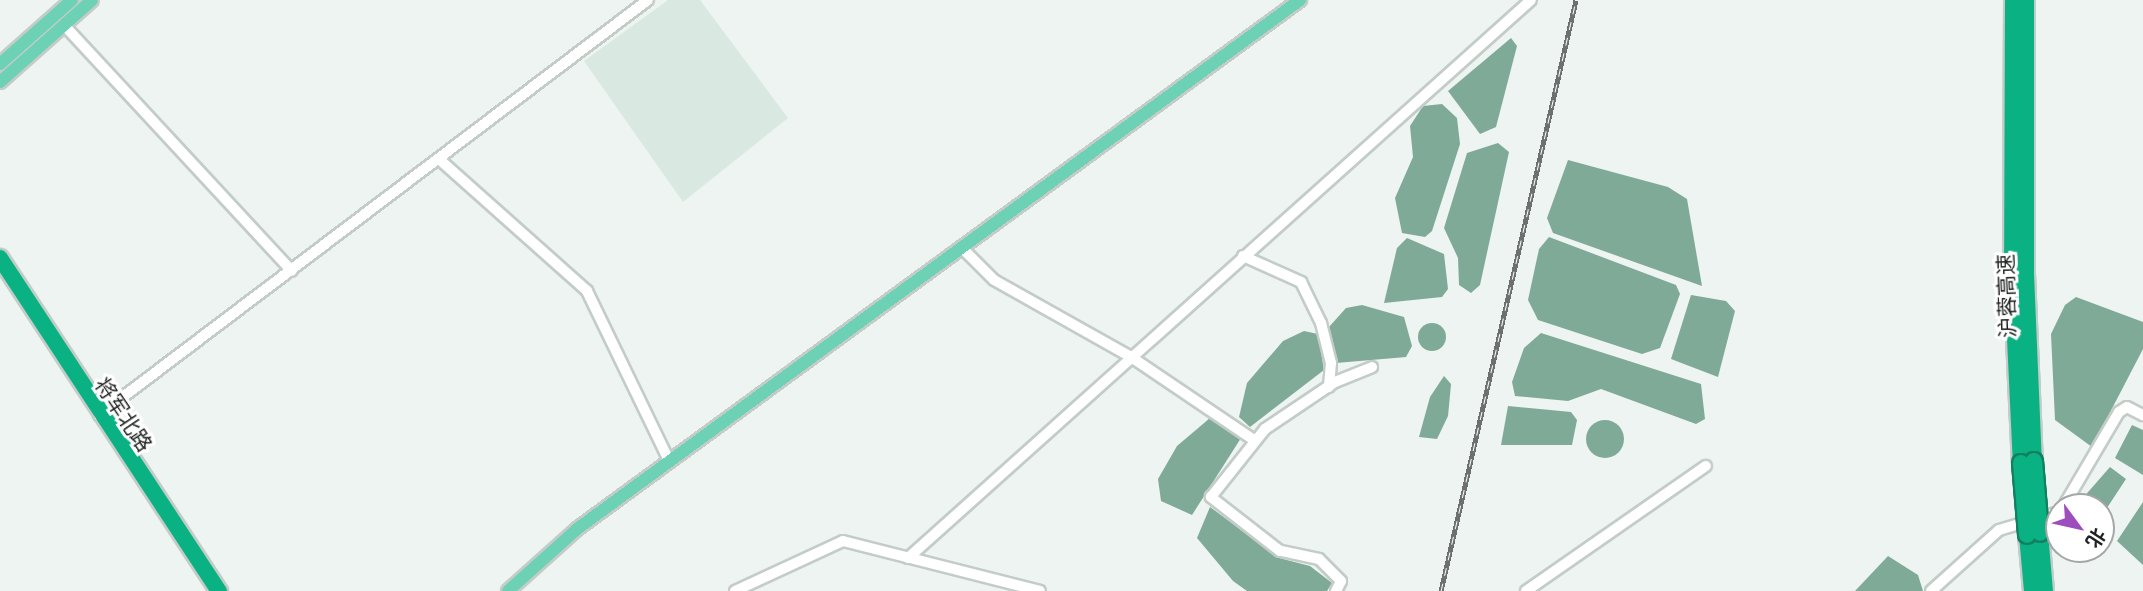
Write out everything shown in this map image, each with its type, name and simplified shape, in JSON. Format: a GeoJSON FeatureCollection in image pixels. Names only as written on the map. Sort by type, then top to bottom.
{"type":"FeatureCollection","features":[{"type":"Feature","properties":{"kind":"highway","name":"沪蓉高速"},"geometry":{"type":"LineString","coordinates":[[2013,0],[2012,261],[2033,534],[2032,591]]}},
{"type":"Feature","properties":{"kind":"highway","name":"沪蓉高速"},"geometry":{"type":"LineString","coordinates":[[2026,0],[2028,462]]}},
{"type":"Feature","properties":{"kind":"highway","name":"将军北路"},"geometry":{"type":"LineString","coordinates":[[0,258],[99,415],[219,591]]}},
{"type":"Feature","properties":{"kind":"highway","name":"将军北路"},"geometry":{"type":"LineString","coordinates":[[0,275],[208,591]]}},
{"type":"Feature","properties":{"kind":"highway","name":"沪蓉高速"},"geometry":{"type":"LineString","coordinates":[[2033,534],[2045,591]]}},
{"type":"Feature","properties":{"kind":"main road"},"geometry":{"type":"LineString","coordinates":[[0,64],[72,0]]}},
{"type":"Feature","properties":{"kind":"main road"},"geometry":{"type":"LineString","coordinates":[[0,82],[92,0]]}},
{"type":"Feature","properties":{"kind":"main road"},"geometry":{"type":"LineString","coordinates":[[508,591],[669,461],[1300,0]]}},
{"type":"Feature","properties":{"kind":"street"},"geometry":{"type":"LineString","coordinates":[[99,415],[648,0]]}},
{"type":"Feature","properties":{"kind":"street"},"geometry":{"type":"LineString","coordinates":[[908,558],[1531,0]]}},
{"type":"Feature","properties":{"kind":"street"},"geometry":{"type":"LineString","coordinates":[[65,25],[292,271]]}},
{"type":"Feature","properties":{"kind":"street"},"geometry":{"type":"LineString","coordinates":[[439,159],[587,291],[669,461]]}},
{"type":"Feature","properties":{"kind":"street"},"geometry":{"type":"LineString","coordinates":[[962,248],[994,280],[1131,357],[1254,440]]}},
{"type":"Feature","properties":{"kind":"street"},"geometry":{"type":"LineString","coordinates":[[1243,256],[1301,282],[1324,336],[1329,387]]}},
{"type":"Feature","properties":{"kind":"street"},"geometry":{"type":"LineString","coordinates":[[1336,591],[1341,581],[1324,563],[1280,551],[1211,497],[1254,440],[1329,387],[1372,367]]}},
{"type":"Feature","properties":{"kind":"street"},"geometry":{"type":"LineString","coordinates":[[2071,493],[2119,412],[2127,407],[2143,415]]}},
{"type":"Feature","properties":{"kind":"street"},"geometry":{"type":"LineString","coordinates":[[1526,591],[1706,466]]}},
{"type":"Feature","properties":{"kind":"street"},"geometry":{"type":"LineString","coordinates":[[1931,591],[1999,530],[2045,516]]}},
{"type":"Feature","properties":{"kind":"street"},"geometry":{"type":"LineString","coordinates":[[735,591],[837,542],[1040,591]]}},
{"type":"Feature","properties":{"kind":"shaded area"},"geometry":{"type":"Polygon","coordinates":[[[668,0],[700,0],[788,118],[683,202],[584,61],[668,0]]]}},
{"type":"Feature","properties":{"kind":"shaded area"},"geometry":{"type":"Polygon","coordinates":[[[1511,38],[1517,46],[1496,127],[1480,134],[1448,91],[1511,38]]]}},
{"type":"Feature","properties":{"kind":"shaded area"},"geometry":{"type":"Polygon","coordinates":[[[1442,104],[1457,118],[1460,144],[1432,231],[1425,237],[1402,233],[1395,198],[1413,157],[1410,126],[1423,106],[1442,104]]]}},
{"type":"Feature","properties":{"kind":"shaded area"},"geometry":{"type":"Polygon","coordinates":[[[1498,143],[1509,152],[1480,285],[1471,293],[1459,285],[1458,258],[1444,228],[1467,153],[1498,143]]]}},
{"type":"Feature","properties":{"kind":"shaded area"},"geometry":{"type":"Polygon","coordinates":[[[1568,160],[1668,187],[1687,199],[1702,286],[1553,233],[1547,218],[1568,160]]]}},
{"type":"Feature","properties":{"kind":"shaded area"},"geometry":{"type":"Polygon","coordinates":[[[1549,237],[1676,285],[1680,294],[1660,348],[1642,354],[1538,320],[1528,300],[1539,249],[1549,237]]]}},
{"type":"Feature","properties":{"kind":"shaded area"},"geometry":{"type":"Polygon","coordinates":[[[1407,238],[1444,254],[1448,289],[1442,297],[1384,303],[1397,248],[1407,238]]]}},
{"type":"Feature","properties":{"kind":"shaded area"},"geometry":{"type":"Polygon","coordinates":[[[1691,295],[1726,301],[1735,311],[1718,377],[1671,359],[1691,295]]]}},
{"type":"Feature","properties":{"kind":"shaded area"},"geometry":{"type":"Polygon","coordinates":[[[2076,297],[2143,322],[2143,349],[2092,447],[2055,420],[2051,334],[2065,305],[2076,297]]]}},
{"type":"Feature","properties":{"kind":"shaded area"},"geometry":{"type":"Polygon","coordinates":[[[1362,305],[1404,317],[1412,346],[1406,357],[1336,363],[1329,327],[1346,308],[1362,305]]]}},
{"type":"Feature","properties":{"kind":"shaded area"},"geometry":{"type":"Polygon","coordinates":[[[1432,323],[1442,327],[1446,337],[1442,347],[1432,351],[1422,347],[1418,337],[1422,327],[1432,323]]]}},
{"type":"Feature","properties":{"kind":"shaded area"},"geometry":{"type":"Polygon","coordinates":[[[1304,331],[1318,334],[1324,370],[1250,427],[1239,417],[1247,383],[1283,341],[1304,331]]]}},
{"type":"Feature","properties":{"kind":"shaded area"},"geometry":{"type":"Polygon","coordinates":[[[1541,333],[1701,384],[1705,419],[1696,424],[1601,389],[1568,401],[1515,396],[1512,382],[1524,348],[1541,333]]]}},
{"type":"Feature","properties":{"kind":"shaded area"},"geometry":{"type":"Polygon","coordinates":[[[1444,376],[1451,384],[1448,416],[1437,439],[1419,437],[1430,397],[1444,376]]]}},
{"type":"Feature","properties":{"kind":"shaded area"},"geometry":{"type":"Polygon","coordinates":[[[1508,406],[1571,412],[1577,420],[1572,445],[1501,445],[1508,406]]]}},
{"type":"Feature","properties":{"kind":"shaded area"},"geometry":{"type":"Polygon","coordinates":[[[1210,418],[1241,438],[1192,515],[1161,501],[1158,479],[1177,446],[1210,418]]]}},
{"type":"Feature","properties":{"kind":"shaded area"},"geometry":{"type":"Polygon","coordinates":[[[1605,420],[1618,426],[1624,439],[1618,452],[1605,458],[1592,452],[1586,439],[1592,426],[1605,420]]]}},
{"type":"Feature","properties":{"kind":"shaded area"},"geometry":{"type":"Polygon","coordinates":[[[2132,425],[2143,430],[2143,475],[2115,458],[2132,425]]]}},
{"type":"Feature","properties":{"kind":"shaded area"},"geometry":{"type":"Polygon","coordinates":[[[2110,467],[2126,479],[2115,496],[2115,493],[2087,493],[2110,467]]]}},
{"type":"Feature","properties":{"kind":"shaded area"},"geometry":{"type":"Polygon","coordinates":[[[2143,502],[2143,565],[2117,541],[2143,502]]]}},
{"type":"Feature","properties":{"kind":"shaded area"},"geometry":{"type":"Polygon","coordinates":[[[1210,507],[1279,558],[1310,566],[1332,583],[1327,591],[1247,591],[1233,581],[1197,538],[1210,507]]]}},
{"type":"Feature","properties":{"kind":"shaded area"},"geometry":{"type":"Polygon","coordinates":[[[1888,556],[1918,575],[1923,591],[1855,591],[1888,556]]]}},
{"type":"Feature","properties":{"kind":"railway"},"geometry":{"type":"LineString","coordinates":[[1441,591],[1576,0]]}}]}
